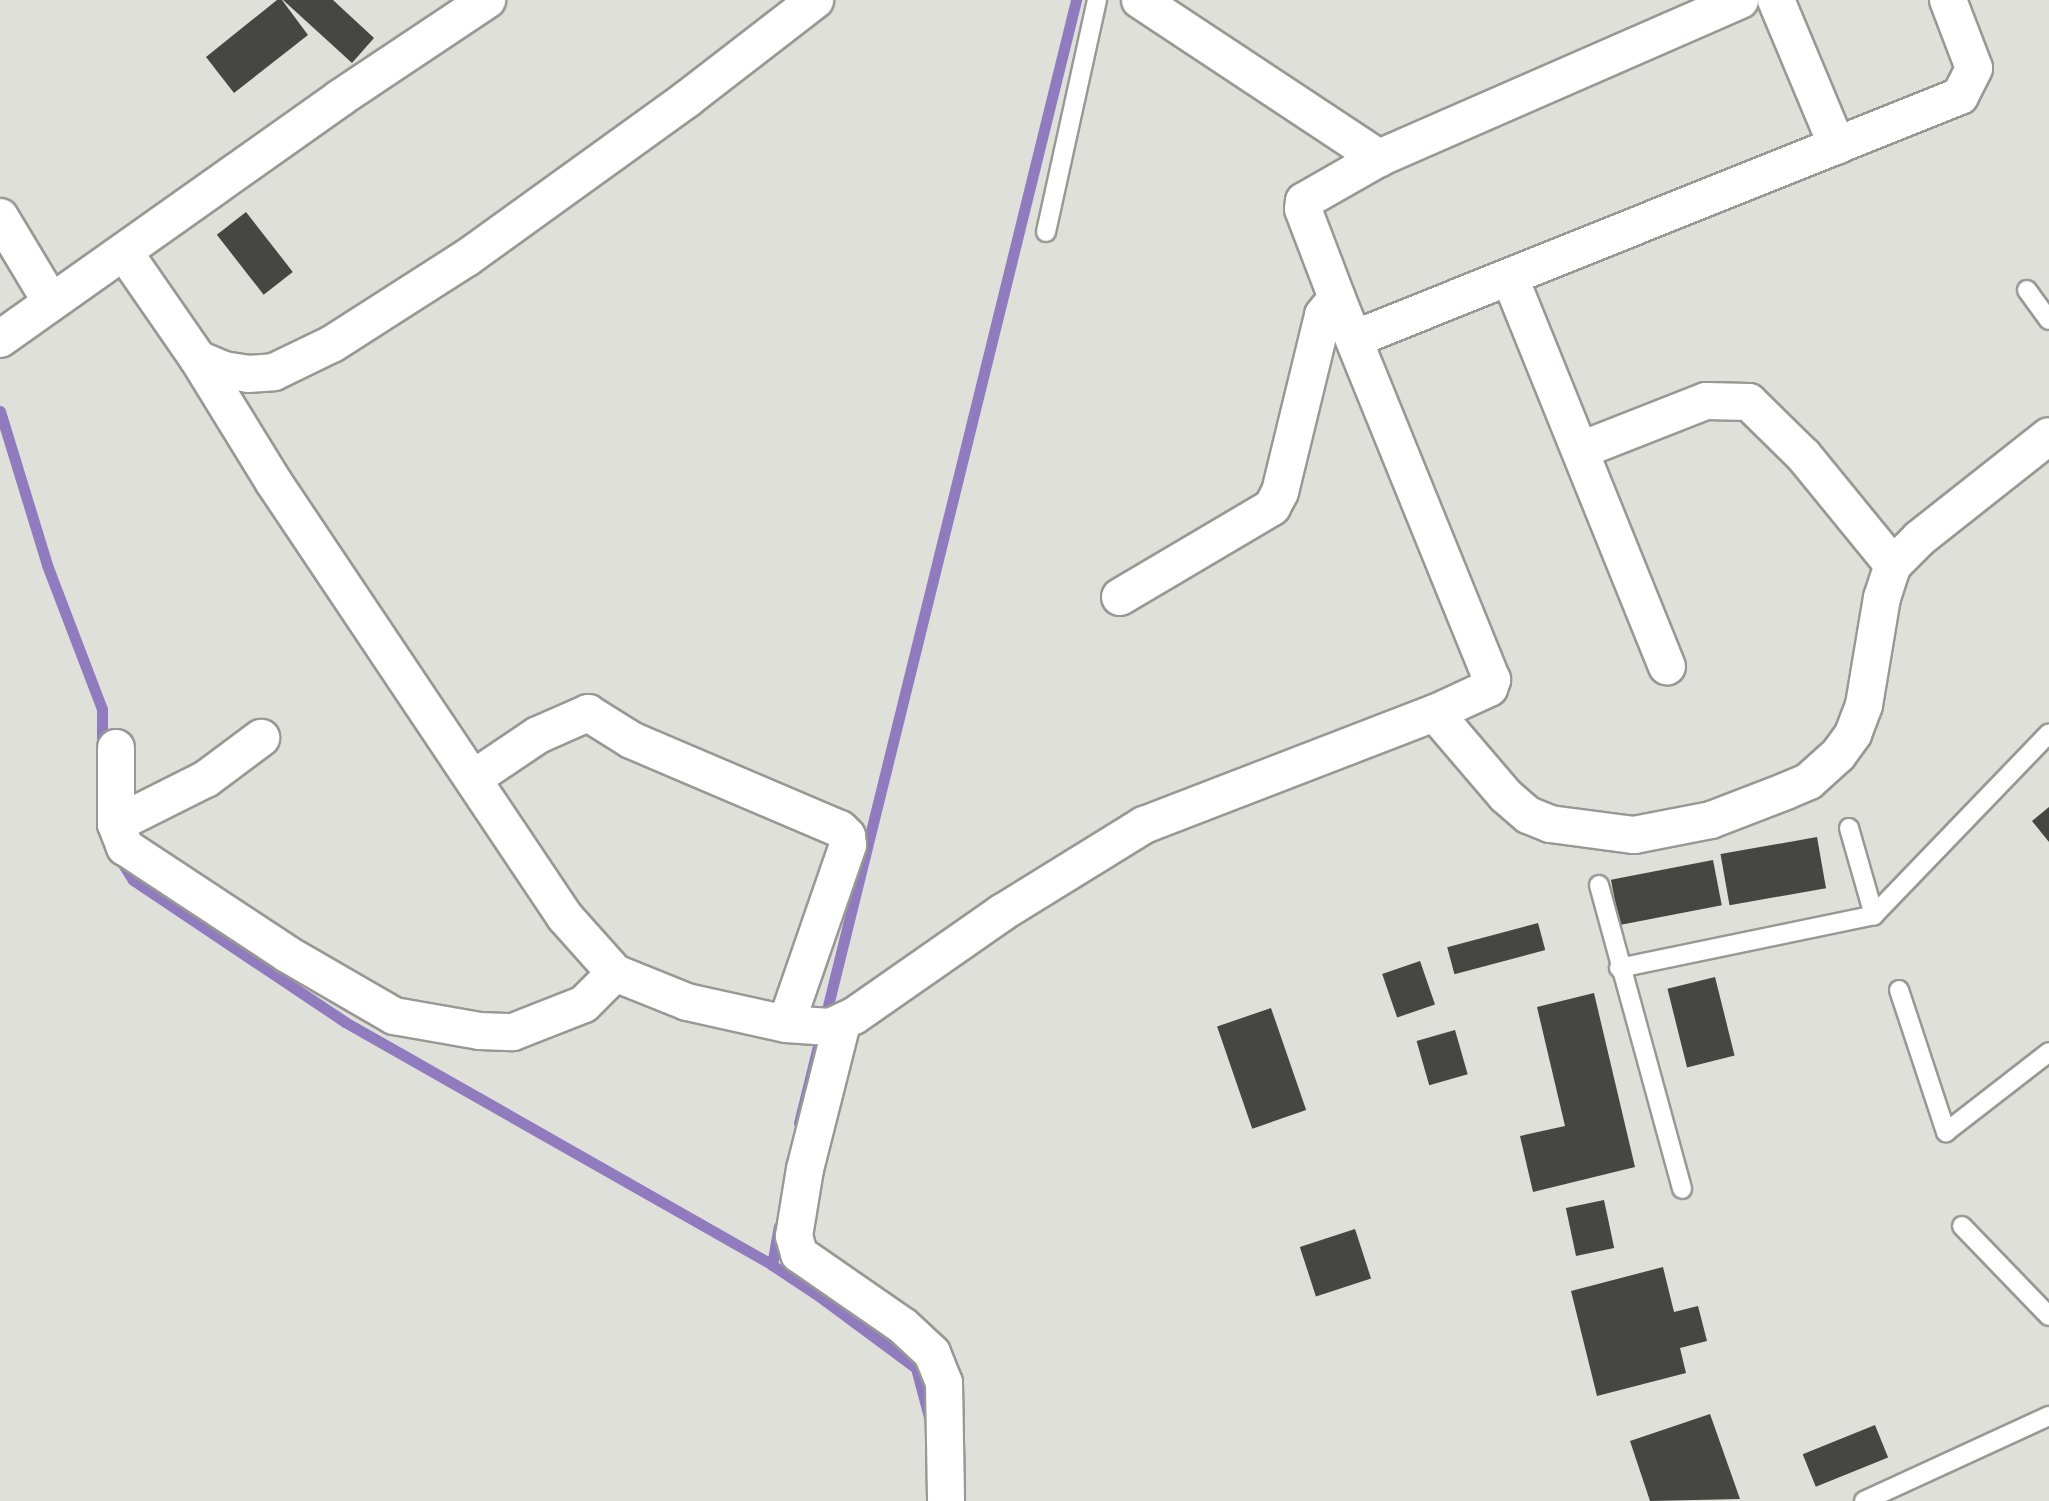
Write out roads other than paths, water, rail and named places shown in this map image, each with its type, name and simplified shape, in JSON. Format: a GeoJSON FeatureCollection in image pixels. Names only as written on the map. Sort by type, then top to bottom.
{"type":"FeatureCollection","features":[{"type":"Feature","properties":{"kind":"street"},"geometry":{"type":"LineString","coordinates":[[3,337],[340,98],[487,0]]}},
{"type":"Feature","properties":{"kind":"street"},"geometry":{"type":"LineString","coordinates":[[198,359],[224,370],[274,372],[332,344],[468,257],[687,99],[815,0]]}},
{"type":"Feature","properties":{"kind":"street"},"geometry":{"type":"LineString","coordinates":[[1140,0],[1379,158]]}},
{"type":"Feature","properties":{"kind":"street"},"geometry":{"type":"LineString","coordinates":[[124,252],[198,359],[273,481],[565,917],[615,973],[687,1002],[816,1025],[1144,825],[1481,694],[1492,680],[1337,298],[1303,209],[1304,201],[1379,158],[1690,12],[1740,0]]}},
{"type":"Feature","properties":{"kind":"street"},"geometry":{"type":"LineString","coordinates":[[1776,0],[1837,146]]}},
{"type":"Feature","properties":{"kind":"street"},"geometry":{"type":"LineString","coordinates":[[1354,339],[1960,96],[1969,85],[1974,68],[1948,0]]}},
{"type":"Feature","properties":{"kind":"street"},"geometry":{"type":"LineString","coordinates":[[0,217],[51,302]]}},
{"type":"Feature","properties":{"kind":"street"},"geometry":{"type":"LineString","coordinates":[[1510,278],[1667,667]]}},
{"type":"Feature","properties":{"kind":"street"},"geometry":{"type":"LineString","coordinates":[[1120,597],[1272,507],[1280,492],[1323,315],[1337,298]]}},
{"type":"Feature","properties":{"kind":"street"},"geometry":{"type":"LineString","coordinates":[[1581,450],[1706,401],[1749,402],[1804,456],[1893,565]]}},
{"type":"Feature","properties":{"kind":"street"},"geometry":{"type":"LineString","coordinates":[[1435,713],[1506,796],[1528,815],[1550,824],[1634,835],[1711,820],[1809,781],[1838,755],[1853,734],[1864,705],[1882,598],[1893,565],[1920,538],[2049,436]]}},
{"type":"Feature","properties":{"kind":"street"},"geometry":{"type":"LineString","coordinates":[[474,778],[538,735],[588,713],[631,740],[840,829],[847,836],[848,845],[816,1025],[805,1169],[794,1236],[799,1254],[903,1326],[932,1353],[944,1383],[946,1501]]}},
{"type":"Feature","properties":{"kind":"street"},"geometry":{"type":"LineString","coordinates":[[116,824],[206,779],[261,738]]}},
{"type":"Feature","properties":{"kind":"street"},"geometry":{"type":"LineString","coordinates":[[116,748],[116,824],[125,847],[287,954],[394,1016],[480,1031],[513,1032],[584,1004],[615,973]]}},
{"type":"Feature","properties":{"kind":"lane"},"geometry":{"type":"LineString","coordinates":[[1046,232],[1097,0]]}},
{"type":"Feature","properties":{"kind":"lane"},"geometry":{"type":"LineString","coordinates":[[2027,290],[2049,320]]}},
{"type":"Feature","properties":{"kind":"lane"},"geometry":{"type":"LineString","coordinates":[[1619,968],[1874,915],[2049,733]]}},
{"type":"Feature","properties":{"kind":"lane"},"geometry":{"type":"LineString","coordinates":[[1849,828],[1874,915]]}},
{"type":"Feature","properties":{"kind":"lane"},"geometry":{"type":"LineString","coordinates":[[1599,885],[1619,968],[1682,1189]]}},
{"type":"Feature","properties":{"kind":"lane"},"geometry":{"type":"LineString","coordinates":[[1899,990],[1946,1132],[2049,1052]]}},
{"type":"Feature","properties":{"kind":"lane"},"geometry":{"type":"LineString","coordinates":[[1962,1226],[2049,1316]]}},
{"type":"Feature","properties":{"kind":"lane"},"geometry":{"type":"LineString","coordinates":[[1864,1501],[2049,1416]]}},
{"type":"Feature","properties":{"kind":"waterway"},"geometry":{"type":"LineString","coordinates":[[799,1123],[1076,0]]}},
{"type":"Feature","properties":{"kind":"waterway"},"geometry":{"type":"LineString","coordinates":[[0,411],[47,565],[102,709],[102,752]]}},
{"type":"Feature","properties":{"kind":"waterway"},"geometry":{"type":"LineString","coordinates":[[118,856],[133,880],[345,1022],[772,1265],[819,1296],[916,1368],[930,1421]]}},
{"type":"Feature","properties":{"kind":"waterway"},"geometry":{"type":"LineString","coordinates":[[772,1265],[779,1227]]}}]}
